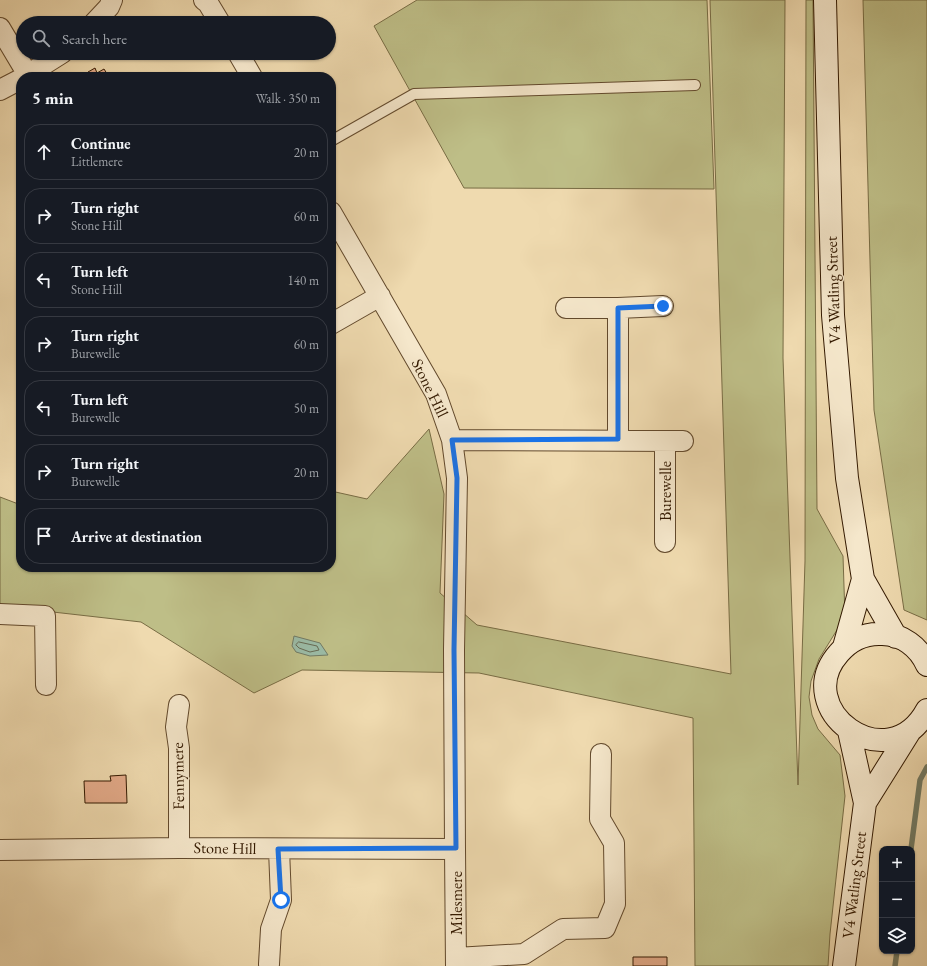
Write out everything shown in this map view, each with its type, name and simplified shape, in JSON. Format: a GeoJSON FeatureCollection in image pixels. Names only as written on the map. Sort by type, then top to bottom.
{"type":"FeatureCollection","features":[{"type":"Feature","properties":{"kind":"street"},"geometry":{"type":"LineString","coordinates":[[101,16],[109,8],[112,0]]}},
{"type":"Feature","properties":{"kind":"street","name":"V4 Watling Street"},"geometry":{"type":"LineString","coordinates":[[825,0],[833,315],[847,478],[863,578],[896,636]]}},
{"type":"Feature","properties":{"kind":"street"},"geometry":{"type":"LineString","coordinates":[[208,1],[216,16]]}},
{"type":"Feature","properties":{"kind":"street"},"geometry":{"type":"LineString","coordinates":[[0,28],[22,72]]}},
{"type":"Feature","properties":{"kind":"street"},"geometry":{"type":"LineString","coordinates":[[32,72],[51,60]]}},
{"type":"Feature","properties":{"kind":"street"},"geometry":{"type":"LineString","coordinates":[[242,60],[249,72]]}},
{"type":"Feature","properties":{"kind":"street"},"geometry":{"type":"LineString","coordinates":[[0,90],[16,81]]}},
{"type":"Feature","properties":{"kind":"street","name":"Stone Hill"},"geometry":{"type":"LineString","coordinates":[[0,850],[179,848],[456,848],[454,650],[457,478],[452,440],[436,394],[336,221]]}},
{"type":"Feature","properties":{"kind":"street"},"geometry":{"type":"LineString","coordinates":[[336,321],[380,296]]}},
{"type":"Feature","properties":{"kind":"street"},"geometry":{"type":"LineString","coordinates":[[566,308],[663,306]]}},
{"type":"Feature","properties":{"kind":"street"},"geometry":{"type":"LineString","coordinates":[[618,308],[618,439]]}},
{"type":"Feature","properties":{"kind":"street","name":"Burewelle"},"geometry":{"type":"LineString","coordinates":[[452,440],[618,439],[674,441],[665,542]]}},
{"type":"Feature","properties":{"kind":"street","name":"V4 Watling Street"},"geometry":{"type":"LineString","coordinates":[[844,647],[863,578]]}},
{"type":"Feature","properties":{"kind":"street"},"geometry":{"type":"LineString","coordinates":[[0,614],[45,616],[46,685]]}},
{"type":"Feature","properties":{"kind":"street"},"geometry":{"type":"LineString","coordinates":[[910,731],[898,737],[879,740],[860,737],[849,731],[838,721],[831,710],[826,690],[828,670],[834,657],[844,647],[853,640],[869,635],[885,634],[896,636],[916,649],[926,661]]}},
{"type":"Feature","properties":{"kind":"street","name":"Fennymere"},"geometry":{"type":"LineString","coordinates":[[179,706],[176,727],[179,748],[179,848]]}},
{"type":"Feature","properties":{"kind":"street","name":"V4 Watling Street"},"geometry":{"type":"LineString","coordinates":[[865,803],[910,731],[920,721],[927,710]]}},
{"type":"Feature","properties":{"kind":"street","name":"V4 Watling Street"},"geometry":{"type":"LineString","coordinates":[[844,966],[865,803],[849,731]]}},
{"type":"Feature","properties":{"kind":"street","name":"Milesmere"},"geometry":{"type":"LineString","coordinates":[[456,848],[456,962],[524,954],[563,929],[604,928],[615,904],[615,896],[614,843],[600,819],[601,754]]}},
{"type":"Feature","properties":{"kind":"street"},"geometry":{"type":"LineString","coordinates":[[269,964],[270,929],[281,900],[278,849]]}},
{"type":"Feature","properties":{"kind":"lane"},"geometry":{"type":"LineString","coordinates":[[336,138],[414,94],[695,85]]}},
{"type":"Feature","properties":{"kind":"green space"},"geometry":{"type":"Polygon","coordinates":[[[417,0],[707,0],[714,189],[464,188],[374,26],[417,0]]]}},
{"type":"Feature","properties":{"kind":"green space"},"geometry":{"type":"Polygon","coordinates":[[[710,0],[785,0],[783,358],[798,785],[805,561],[806,0],[813,0],[817,509],[843,556],[845,617],[819,659],[811,681],[809,697],[812,715],[818,729],[840,755],[845,796],[828,966],[695,966],[693,718],[479,673],[302,670],[254,693],[141,622],[0,606],[0,497],[16,503],[16,572],[336,572],[336,492],[367,499],[429,429],[444,494],[440,593],[477,625],[731,674],[710,0]]]}},
{"type":"Feature","properties":{"kind":"green space"},"geometry":{"type":"Polygon","coordinates":[[[863,0],[927,0],[927,620],[904,610],[874,410],[863,0]]]}},
{"type":"Feature","properties":{"kind":"water"},"geometry":{"type":"Polygon","coordinates":[[[294,636],[320,643],[328,655],[310,656],[296,652],[292,646],[294,636]]]}},
{"type":"Feature","properties":{"kind":"building"},"geometry":{"type":"Polygon","coordinates":[[[95,68],[97,72],[88,72],[95,68]]]}},
{"type":"Feature","properties":{"kind":"building"},"geometry":{"type":"Polygon","coordinates":[[[104,69],[106,72],[99,72],[104,69]]]}},
{"type":"Feature","properties":{"kind":"building"},"geometry":{"type":"Polygon","coordinates":[[[126,775],[127,803],[85,803],[84,781],[111,781],[110,776],[126,775]]]}},
{"type":"Feature","properties":{"kind":"building"},"geometry":{"type":"Polygon","coordinates":[[[633,957],[667,957],[667,966],[633,966],[633,957]]]}},
{"type":"Feature","properties":{"kind":"waterway"},"geometry":{"type":"LineString","coordinates":[[911,846],[920,780],[927,767]]}},
{"type":"Feature","properties":{"kind":"waterway"},"geometry":{"type":"LineString","coordinates":[[895,966],[897,954]]}},
{"type":"Feature","properties":{"kind":"route"},"geometry":{"type":"LineString","coordinates":[[281,900],[278,849],[456,848],[454,650],[457,478],[452,440],[618,439],[618,308],[663,306]]}}]}
